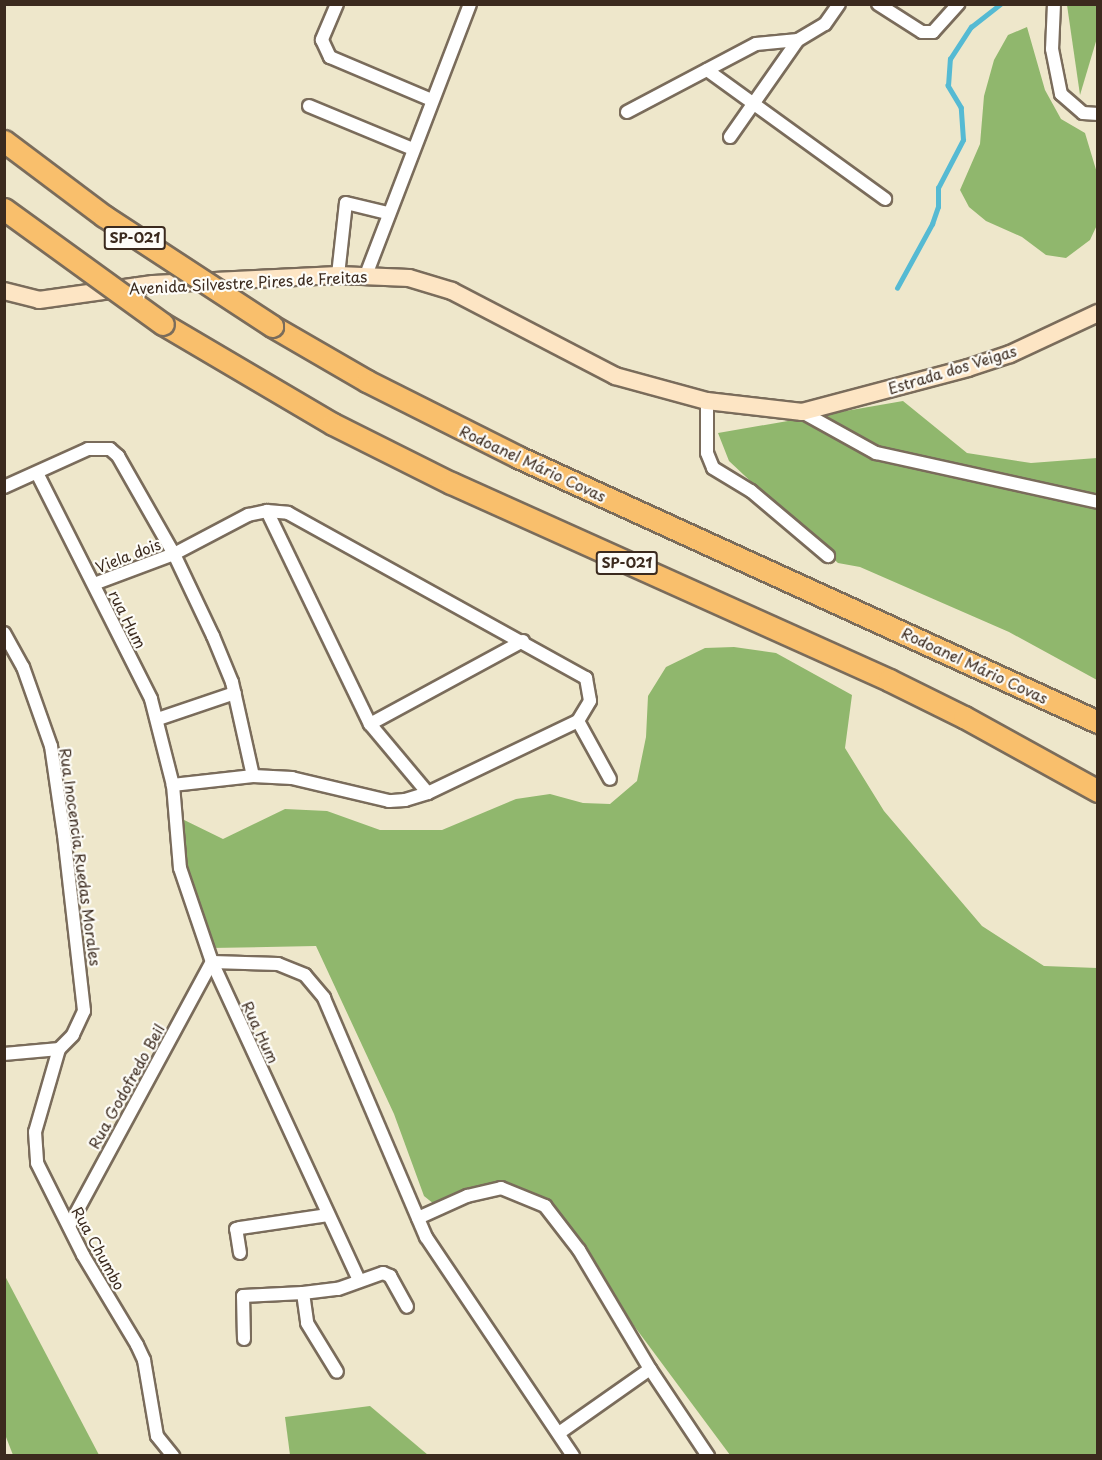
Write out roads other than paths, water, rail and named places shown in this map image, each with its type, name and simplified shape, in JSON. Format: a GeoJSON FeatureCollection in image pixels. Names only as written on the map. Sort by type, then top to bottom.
{"type":"FeatureCollection","features":[{"type":"Feature","properties":{"kind":"highway","name":"Rodoanel Mário Covas"},"geometry":{"type":"LineString","coordinates":[[4,141],[114,223],[272,326],[386,391],[518,457],[1098,722]]}},
{"type":"Feature","properties":{"kind":"highway","name":"SP-021"},"geometry":{"type":"LineString","coordinates":[[4,209],[163,324],[333,424],[442,478],[889,680],[964,717],[1098,791]]}},
{"type":"Feature","properties":{"kind":"street"},"geometry":{"type":"LineString","coordinates":[[337,4],[322,40],[330,57],[432,100]]}},
{"type":"Feature","properties":{"kind":"street"},"geometry":{"type":"LineString","coordinates":[[366,275],[387,213],[470,4]]}},
{"type":"Feature","properties":{"kind":"street"},"geometry":{"type":"LineString","coordinates":[[627,112],[756,45],[798,40],[825,24],[839,4]]}},
{"type":"Feature","properties":{"kind":"street"},"geometry":{"type":"LineString","coordinates":[[878,4],[922,32],[933,32],[958,4]]}},
{"type":"Feature","properties":{"kind":"street"},"geometry":{"type":"LineString","coordinates":[[1054,4],[1052,49],[1061,94],[1083,113],[1098,114]]}},
{"type":"Feature","properties":{"kind":"street"},"geometry":{"type":"LineString","coordinates":[[730,137],[798,40]]}},
{"type":"Feature","properties":{"kind":"street"},"geometry":{"type":"LineString","coordinates":[[707,70],[885,199]]}},
{"type":"Feature","properties":{"kind":"street"},"geometry":{"type":"LineString","coordinates":[[309,106],[413,149]]}},
{"type":"Feature","properties":{"kind":"street"},"geometry":{"type":"LineString","coordinates":[[338,275],[346,203],[351,201],[387,213]]}},
{"type":"Feature","properties":{"kind":"street","name":"Avenida Silvestre Pires de Freitas"},"geometry":{"type":"LineString","coordinates":[[4,291],[39,300],[153,284],[338,275],[366,275],[436,284],[606,373],[670,394],[707,401],[802,412],[876,453],[1098,502]]}},
{"type":"Feature","properties":{"kind":"street","name":"Estrada dos Veigas"},"geometry":{"type":"LineString","coordinates":[[802,412],[968,368],[1010,354],[1098,313]]}},
{"type":"Feature","properties":{"kind":"street"},"geometry":{"type":"LineString","coordinates":[[707,401],[707,453],[713,468],[751,491],[828,556]]}},
{"type":"Feature","properties":{"kind":"street"},"geometry":{"type":"LineString","coordinates":[[4,487],[88,449],[110,449],[118,456],[174,554],[213,636],[235,693],[253,776]]}},
{"type":"Feature","properties":{"kind":"street","name":"rua Hum"},"geometry":{"type":"LineString","coordinates":[[37,473],[94,584],[158,719],[173,785]]}},
{"type":"Feature","properties":{"kind":"street"},"geometry":{"type":"LineString","coordinates":[[173,785],[253,776],[292,778],[389,801],[428,793],[578,721],[590,701],[586,678],[523,641],[288,513],[267,511]]}},
{"type":"Feature","properties":{"kind":"street"},"geometry":{"type":"LineString","coordinates":[[267,511],[370,724],[428,793]]}},
{"type":"Feature","properties":{"kind":"street","name":"Viela dois"},"geometry":{"type":"LineString","coordinates":[[94,584],[174,554],[248,515],[267,511]]}},
{"type":"Feature","properties":{"kind":"street","name":"Rua Inocencia Ruedas Morales"},"geometry":{"type":"LineString","coordinates":[[4,633],[23,667],[51,746],[63,825],[84,1002],[81,1024],[59,1049]]}},
{"type":"Feature","properties":{"kind":"street"},"geometry":{"type":"LineString","coordinates":[[370,724],[523,641]]}},
{"type":"Feature","properties":{"kind":"street"},"geometry":{"type":"LineString","coordinates":[[158,719],[235,693]]}},
{"type":"Feature","properties":{"kind":"street"},"geometry":{"type":"LineString","coordinates":[[578,721],[610,779]]}},
{"type":"Feature","properties":{"kind":"street","name":"Rua Hum"},"geometry":{"type":"LineString","coordinates":[[173,785],[180,868],[212,962],[359,1280]]}},
{"type":"Feature","properties":{"kind":"street"},"geometry":{"type":"LineString","coordinates":[[212,962],[278,964],[305,975],[324,998],[418,1218],[466,1301],[573,1455]]}},
{"type":"Feature","properties":{"kind":"street","name":"Rua Godofredo Beil"},"geometry":{"type":"LineString","coordinates":[[69,1226],[212,962]]}},
{"type":"Feature","properties":{"kind":"street"},"geometry":{"type":"LineString","coordinates":[[4,1054],[59,1049]]}},
{"type":"Feature","properties":{"kind":"street","name":"Rua Chumbo"},"geometry":{"type":"LineString","coordinates":[[59,1049],[34,1150],[44,1178],[69,1226],[137,1345],[157,1436],[173,1455]]}},
{"type":"Feature","properties":{"kind":"street"},"geometry":{"type":"LineString","coordinates":[[418,1218],[467,1196],[501,1188],[545,1206],[579,1250],[650,1369],[708,1455]]}},
{"type":"Feature","properties":{"kind":"street"},"geometry":{"type":"LineString","coordinates":[[240,1253],[236,1229],[240,1227],[328,1215]]}},
{"type":"Feature","properties":{"kind":"street"},"geometry":{"type":"LineString","coordinates":[[244,1340],[240,1300],[243,1296],[338,1289],[383,1273],[390,1276],[407,1306]]}},
{"type":"Feature","properties":{"kind":"street"},"geometry":{"type":"LineString","coordinates":[[303,1293],[307,1323],[337,1372]]}},
{"type":"Feature","properties":{"kind":"street"},"geometry":{"type":"LineString","coordinates":[[559,1433],[650,1369]]}},
{"type":"Feature","properties":{"kind":"waterway"},"geometry":{"type":"LineString","coordinates":[[897,288],[932,224],[938,207],[938,188],[963,140],[961,108],[948,86],[950,59],[971,27],[1000,4]]}}]}
